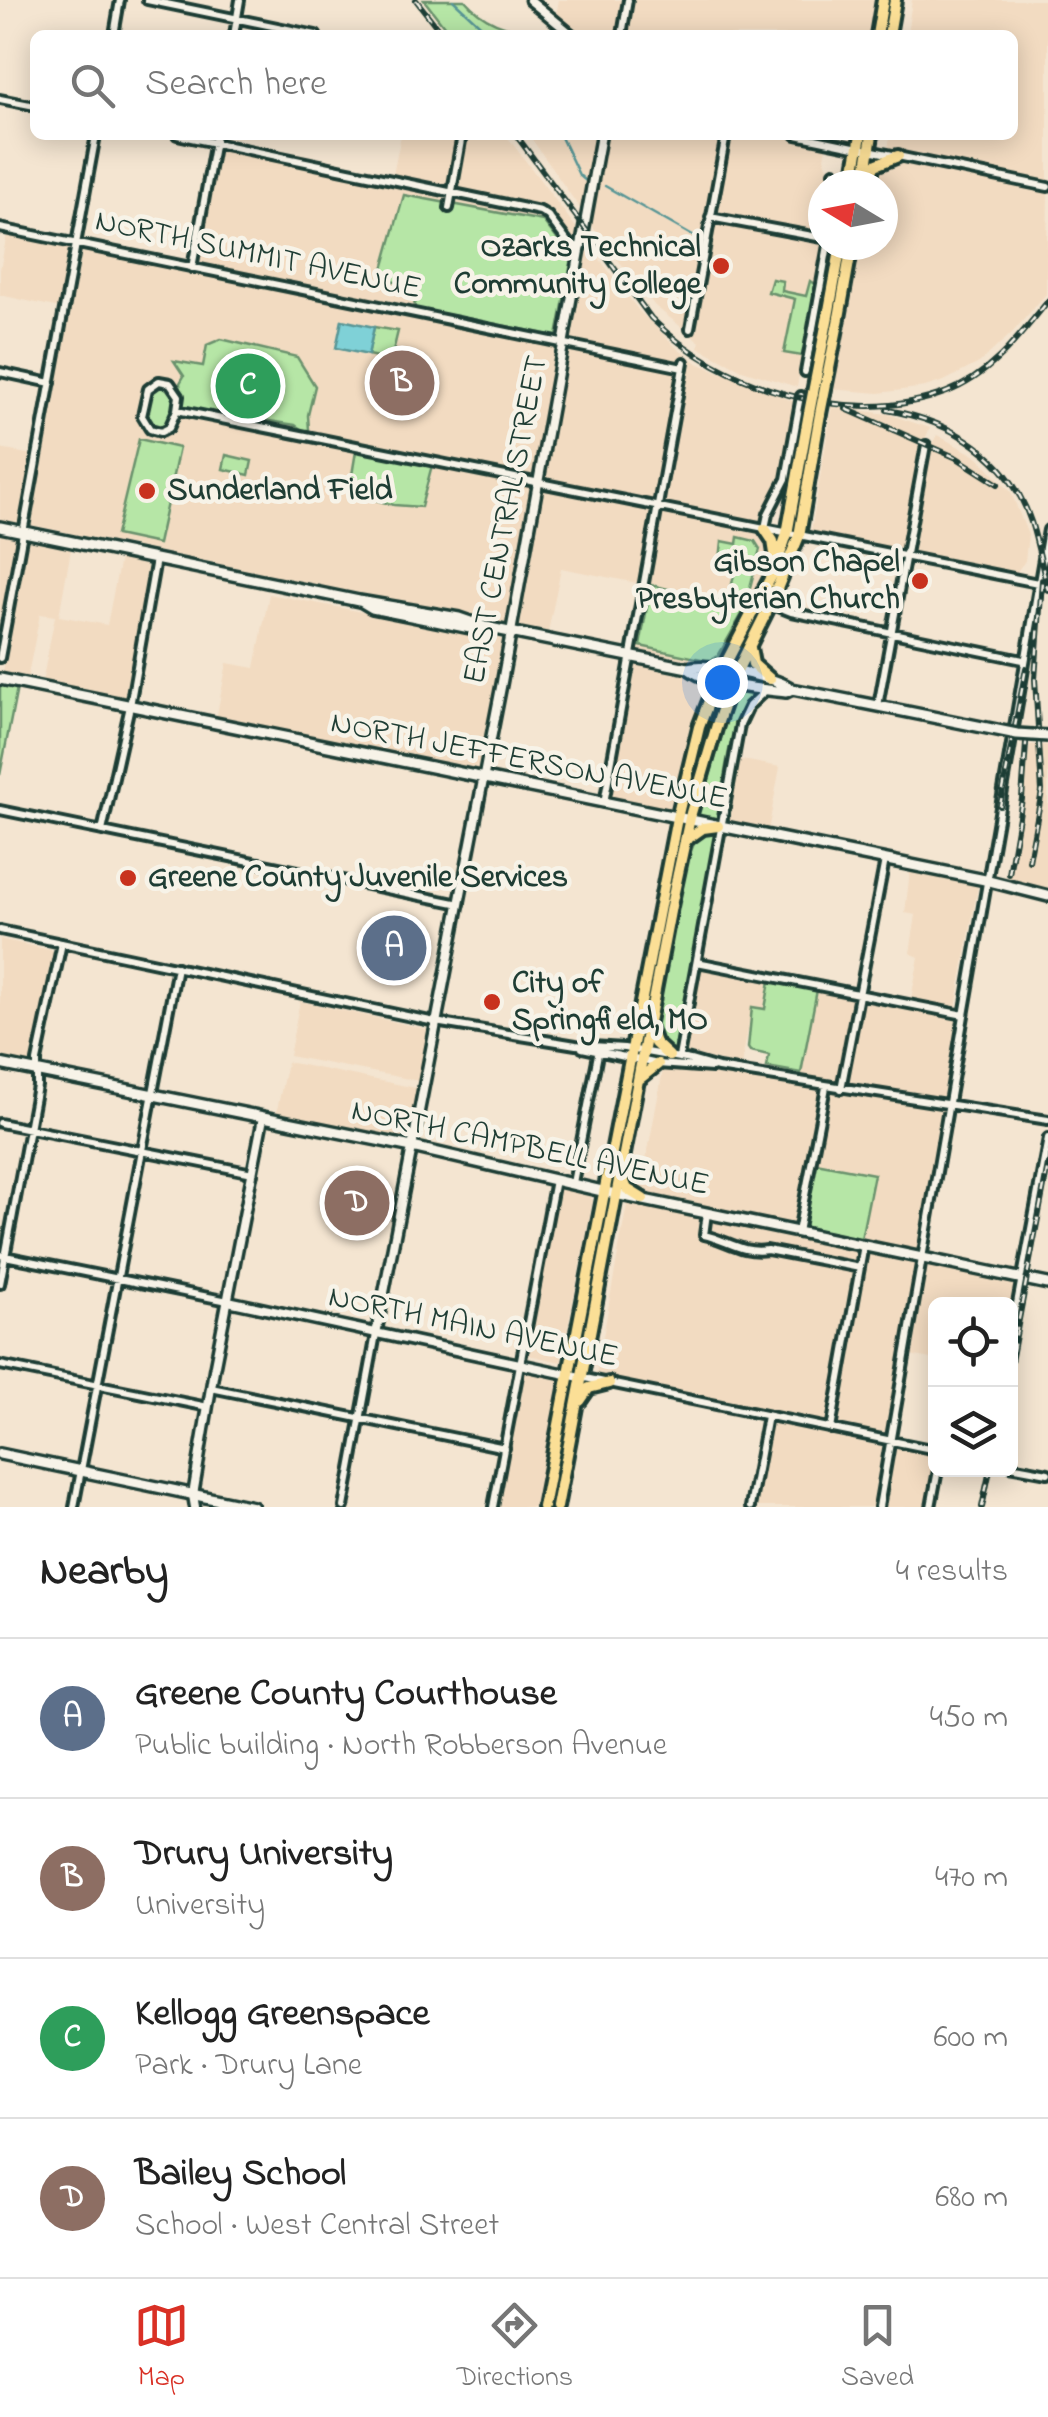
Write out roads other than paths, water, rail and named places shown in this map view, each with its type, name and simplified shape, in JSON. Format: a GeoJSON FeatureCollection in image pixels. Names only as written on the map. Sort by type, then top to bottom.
{"type":"FeatureCollection","features":[{"type":"Feature","properties":{"kind":"main road"},"geometry":{"type":"LineString","coordinates":[[878,30],[882,0]]}},
{"type":"Feature","properties":{"kind":"main road"},"geometry":{"type":"LineString","coordinates":[[890,30],[895,0]]}},
{"type":"Feature","properties":{"kind":"main road"},"geometry":{"type":"LineString","coordinates":[[862,140],[864,170]]}},
{"type":"Feature","properties":{"kind":"main road"},"geometry":{"type":"LineString","coordinates":[[857,170],[869,140]]}},
{"type":"Feature","properties":{"kind":"main road"},"geometry":{"type":"LineString","coordinates":[[873,170],[898,156]]}},
{"type":"Feature","properties":{"kind":"main road"},"geometry":{"type":"LineString","coordinates":[[833,317],[839,260]]}},
{"type":"Feature","properties":{"kind":"main road"},"geometry":{"type":"LineString","coordinates":[[610,1192],[620,1167],[637,1081],[636,1055],[648,1022],[703,768],[734,678],[771,604],[793,535],[833,317],[848,260]]}},
{"type":"Feature","properties":{"kind":"main road"},"geometry":{"type":"LineString","coordinates":[[0,527],[459,618],[485,627],[688,668],[696,666],[734,678],[1017,734],[1048,736]]}},
{"type":"Feature","properties":{"kind":"main road"},"geometry":{"type":"LineString","coordinates":[[765,529],[773,540],[774,572]]}},
{"type":"Feature","properties":{"kind":"main road"},"geometry":{"type":"LineString","coordinates":[[543,1507],[610,1192],[677,818],[700,727],[720,675],[793,535]]}},
{"type":"Feature","properties":{"kind":"main road"},"geometry":{"type":"LineString","coordinates":[[750,641],[753,664],[768,684]]}},
{"type":"Feature","properties":{"kind":"main road","name":"NORTH JEFFERSON AVENUE"},"geometry":{"type":"LineString","coordinates":[[0,679],[1048,896]]}},
{"type":"Feature","properties":{"kind":"main road"},"geometry":{"type":"LineString","coordinates":[[685,840],[703,828],[720,826]]}},
{"type":"Feature","properties":{"kind":"main road"},"geometry":{"type":"LineString","coordinates":[[648,1022],[655,1043],[674,1057]]}},
{"type":"Feature","properties":{"kind":"main road","name":"NORTH CAMPBELL AVENUE"},"geometry":{"type":"LineString","coordinates":[[0,1064],[412,1146],[643,1200],[1048,1284]]}},
{"type":"Feature","properties":{"kind":"main road"},"geometry":{"type":"LineString","coordinates":[[637,1081],[658,1064]]}},
{"type":"Feature","properties":{"kind":"main road"},"geometry":{"type":"LineString","coordinates":[[620,1167],[624,1185],[643,1200]]}},
{"type":"Feature","properties":{"kind":"main road"},"geometry":{"type":"LineString","coordinates":[[557,1507],[572,1420],[574,1375]]}},
{"type":"Feature","properties":{"kind":"main road"},"geometry":{"type":"LineString","coordinates":[[572,1420],[586,1391],[609,1382]]}},
{"type":"Feature","properties":{"kind":"main road"},"geometry":{"type":"LineString","coordinates":[[0,1454],[253,1507]]}},
{"type":"Feature","properties":{"kind":"street"},"geometry":{"type":"LineString","coordinates":[[115,30],[120,0]]}},
{"type":"Feature","properties":{"kind":"street"},"geometry":{"type":"LineString","coordinates":[[147,0],[291,30]]}},
{"type":"Feature","properties":{"kind":"street"},"geometry":{"type":"LineString","coordinates":[[235,30],[240,0]]}},
{"type":"Feature","properties":{"kind":"street"},"geometry":{"type":"LineString","coordinates":[[530,0],[566,30]]}},
{"type":"Feature","properties":{"kind":"street"},"geometry":{"type":"LineString","coordinates":[[623,30],[628,0]]}},
{"type":"Feature","properties":{"kind":"street"},"geometry":{"type":"LineString","coordinates":[[0,99],[30,105]]}},
{"type":"Feature","properties":{"kind":"street"},"geometry":{"type":"LineString","coordinates":[[0,658],[95,140]]}},
{"type":"Feature","properties":{"kind":"street"},"geometry":{"type":"LineString","coordinates":[[192,268],[215,140]]}},
{"type":"Feature","properties":{"kind":"street"},"geometry":{"type":"LineString","coordinates":[[219,140],[540,211],[570,245],[583,248]]}},
{"type":"Feature","properties":{"kind":"street"},"geometry":{"type":"LineString","coordinates":[[449,208],[461,140]]}},
{"type":"Feature","properties":{"kind":"street","name":"EAST CENTRAL STREET"},"geometry":{"type":"LineString","coordinates":[[376,1334],[512,632],[583,248],[599,140]]}},
{"type":"Feature","properties":{"kind":"street"},"geometry":{"type":"LineString","coordinates":[[690,329],[725,140]]}},
{"type":"Feature","properties":{"kind":"street"},"geometry":{"type":"LineString","coordinates":[[820,140],[1048,187]]}},
{"type":"Feature","properties":{"kind":"street"},"geometry":{"type":"LineString","coordinates":[[710,217],[808,235]]}},
{"type":"Feature","properties":{"kind":"street","name":"NORTH SUMMIT AVENUE"},"geometry":{"type":"LineString","coordinates":[[0,228],[565,345],[684,365],[658,508]]}},
{"type":"Feature","properties":{"kind":"street"},"geometry":{"type":"LineString","coordinates":[[805,372],[825,260]]}},
{"type":"Feature","properties":{"kind":"street"},"geometry":{"type":"LineString","coordinates":[[0,372],[51,383]]}},
{"type":"Feature","properties":{"kind":"street"},"geometry":{"type":"LineString","coordinates":[[159,381],[170,382],[178,396],[177,410],[169,428],[161,432],[150,429],[142,416],[148,389],[159,381]]}},
{"type":"Feature","properties":{"kind":"street"},"geometry":{"type":"LineString","coordinates":[[765,529],[768,514],[786,479],[801,396]]}},
{"type":"Feature","properties":{"kind":"street"},"geometry":{"type":"LineString","coordinates":[[177,410],[1048,585]]}},
{"type":"Feature","properties":{"kind":"street"},"geometry":{"type":"LineString","coordinates":[[878,706],[926,445]]}},
{"type":"Feature","properties":{"kind":"street"},"geometry":{"type":"LineString","coordinates":[[604,803],[658,508]]}},
{"type":"Feature","properties":{"kind":"street"},"geometry":{"type":"LineString","coordinates":[[879,1507],[1048,530]]}},
{"type":"Feature","properties":{"kind":"street"},"geometry":{"type":"LineString","coordinates":[[102,832],[156,560]]}},
{"type":"Feature","properties":{"kind":"street"},"geometry":{"type":"LineString","coordinates":[[771,604],[790,612],[1024,660]]}},
{"type":"Feature","properties":{"kind":"street"},"geometry":{"type":"LineString","coordinates":[[674,1057],[697,962],[740,725],[746,710],[768,684]]}},
{"type":"Feature","properties":{"kind":"street"},"geometry":{"type":"LineString","coordinates":[[0,810],[460,904]]}},
{"type":"Feature","properties":{"kind":"street"},"geometry":{"type":"LineString","coordinates":[[841,1089],[886,860]]}},
{"type":"Feature","properties":{"kind":"street"},"geometry":{"type":"LineString","coordinates":[[0,930],[435,1022],[636,1055],[658,1064],[718,1068]]}},
{"type":"Feature","properties":{"kind":"street"},"geometry":{"type":"LineString","coordinates":[[0,1284],[62,943]]}},
{"type":"Feature","properties":{"kind":"street"},"geometry":{"type":"LineString","coordinates":[[697,962],[964,1015]]}},
{"type":"Feature","properties":{"kind":"street"},"geometry":{"type":"LineString","coordinates":[[74,1507],[177,966]]}},
{"type":"Feature","properties":{"kind":"street"},"geometry":{"type":"LineString","coordinates":[[576,1045],[598,1054],[674,1057],[826,1087],[1048,1120]]}},
{"type":"Feature","properties":{"kind":"street"},"geometry":{"type":"LineString","coordinates":[[573,1184],[598,1054]]}},
{"type":"Feature","properties":{"kind":"street"},"geometry":{"type":"LineString","coordinates":[[798,1232],[826,1087]]}},
{"type":"Feature","properties":{"kind":"street"},"geometry":{"type":"LineString","coordinates":[[195,1507],[211,1388],[263,1118]]}},
{"type":"Feature","properties":{"kind":"street"},"geometry":{"type":"LineString","coordinates":[[0,1123],[253,1173]]}},
{"type":"Feature","properties":{"kind":"street"},"geometry":{"type":"LineString","coordinates":[[1018,1300],[1048,1138]]}},
{"type":"Feature","properties":{"kind":"street"},"geometry":{"type":"LineString","coordinates":[[493,1507],[555,1180]]}},
{"type":"Feature","properties":{"kind":"street"},"geometry":{"type":"LineString","coordinates":[[707,1213],[704,1235],[724,1239],[732,1247],[860,1268]]}},
{"type":"Feature","properties":{"kind":"street"},"geometry":{"type":"LineString","coordinates":[[831,1430],[864,1245]]}},
{"type":"Feature","properties":{"kind":"street","name":"NORTH MAIN AVENUE"},"geometry":{"type":"LineString","coordinates":[[3,1255],[928,1449]]}},
{"type":"Feature","properties":{"kind":"street"},"geometry":{"type":"LineString","coordinates":[[344,1507],[376,1334]]}},
{"type":"Feature","properties":{"kind":"street"},"geometry":{"type":"LineString","coordinates":[[0,1365],[208,1408]]}},
{"type":"Feature","properties":{"kind":"street"},"geometry":{"type":"LineString","coordinates":[[211,1388],[505,1448]]}},
{"type":"Feature","properties":{"kind":"street"},"geometry":{"type":"LineString","coordinates":[[750,1507],[767,1416]]}},
{"type":"Feature","properties":{"kind":"street"},"geometry":{"type":"LineString","coordinates":[[1018,1468],[1048,1474]]}},
{"type":"Feature","properties":{"kind":"street"},"geometry":{"type":"LineString","coordinates":[[931,1507],[937,1477]]}},
{"type":"Feature","properties":{"kind":"water"},"geometry":{"type":"Polygon","coordinates":[[[342,320],[374,327],[368,355],[336,348],[342,320]]]}},
{"type":"Feature","properties":{"kind":"waterway"},"geometry":{"type":"LineString","coordinates":[[453,0],[486,30]]}},
{"type":"Feature","properties":{"kind":"waterway"},"geometry":{"type":"LineString","coordinates":[[562,140],[579,175],[586,181]]}},
{"type":"Feature","properties":{"kind":"waterway"},"geometry":{"type":"LineString","coordinates":[[605,186],[698,239]]}},
{"type":"Feature","properties":{"kind":"railway"},"geometry":{"type":"LineString","coordinates":[[416,0],[439,30]]}},
{"type":"Feature","properties":{"kind":"railway"},"geometry":{"type":"LineString","coordinates":[[520,140],[651,318],[713,364],[789,395],[870,406],[910,402],[947,392],[990,365],[1048,301]]}},
{"type":"Feature","properties":{"kind":"railway"},"geometry":{"type":"LineString","coordinates":[[846,409],[957,458],[998,484]]}},
{"type":"Feature","properties":{"kind":"railway"},"geometry":{"type":"LineString","coordinates":[[887,410],[956,433],[993,461],[1021,499],[1048,590]]}},
{"type":"Feature","properties":{"kind":"railway"},"geometry":{"type":"LineString","coordinates":[[1029,861],[1042,791],[1035,679],[1042,580]]}},
{"type":"Feature","properties":{"kind":"railway"},"geometry":{"type":"LineString","coordinates":[[1000,806],[1026,668]]}},
{"type":"Feature","properties":{"kind":"railway"},"geometry":{"type":"LineString","coordinates":[[1009,874],[1022,799],[1027,730]]}},
{"type":"Feature","properties":{"kind":"railway"},"geometry":{"type":"LineString","coordinates":[[1018,1324],[1048,1165]]}},
{"type":"Feature","properties":{"kind":"railway"},"geometry":{"type":"LineString","coordinates":[[982,1507],[988,1477]]}},
{"type":"Feature","properties":{"kind":"place","name":"Ozarks Technical Community College"},"geometry":{"type":"Point","coordinates":[721,266]}},
{"type":"Feature","properties":{"kind":"place","name":"Drury University"},"geometry":{"type":"Point","coordinates":[402,383]}},
{"type":"Feature","properties":{"kind":"place","name":"Kellogg Greenspace"},"geometry":{"type":"Point","coordinates":[248,386]}},
{"type":"Feature","properties":{"kind":"place","name":"Sunderland Field"},"geometry":{"type":"Point","coordinates":[147,491]}},
{"type":"Feature","properties":{"kind":"place","name":"Gibson Chapel Presbyterian Church"},"geometry":{"type":"Point","coordinates":[920,581]}},
{"type":"Feature","properties":{"kind":"place","name":"Greene County Juvenile Services"},"geometry":{"type":"Point","coordinates":[128,878]}},
{"type":"Feature","properties":{"kind":"place","name":"Greene County Courthouse"},"geometry":{"type":"Point","coordinates":[394,948]}},
{"type":"Feature","properties":{"kind":"place","name":"City of Springfield, MO"},"geometry":{"type":"Point","coordinates":[492,1002]}},
{"type":"Feature","properties":{"kind":"place","name":"Bailey School"},"geometry":{"type":"Point","coordinates":[357,1203]}}]}
